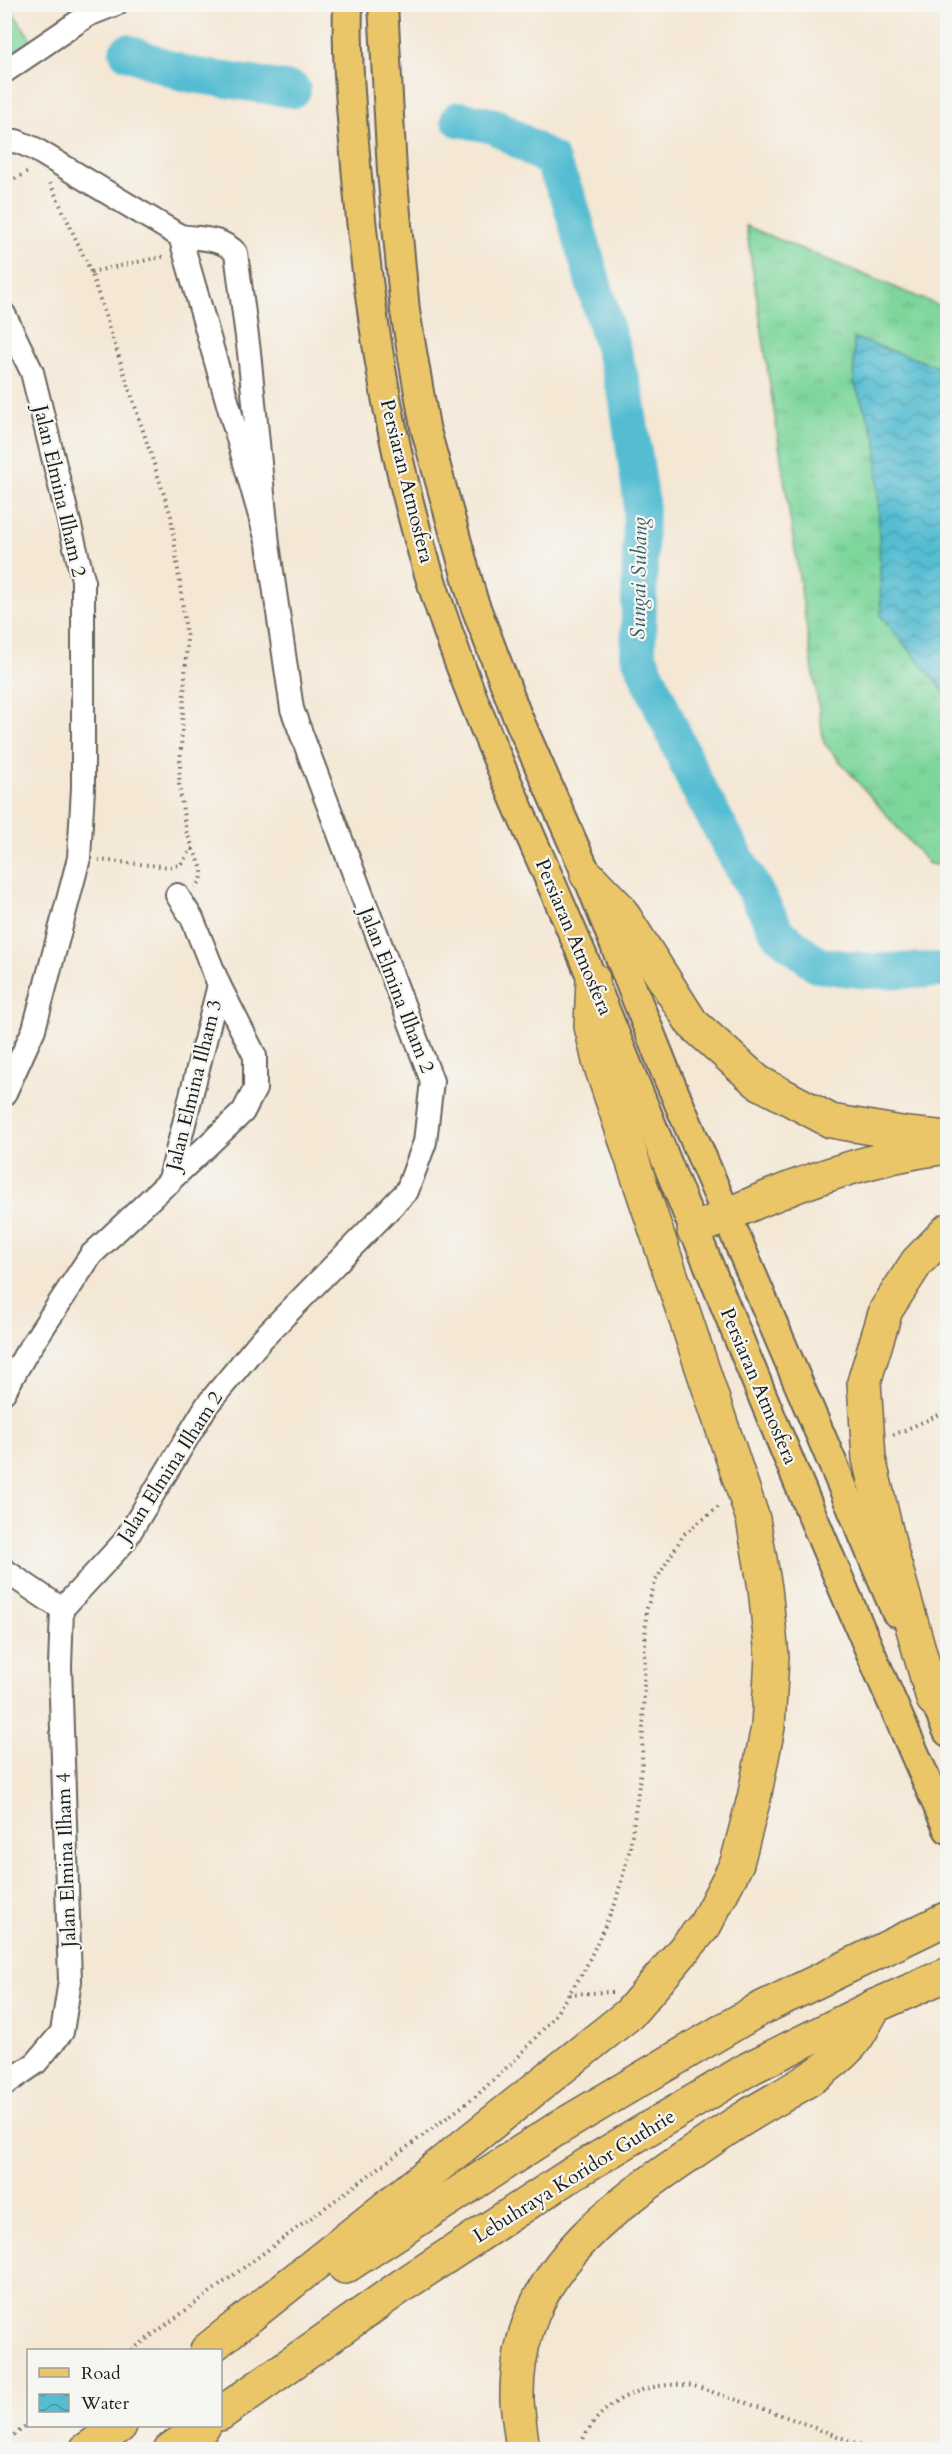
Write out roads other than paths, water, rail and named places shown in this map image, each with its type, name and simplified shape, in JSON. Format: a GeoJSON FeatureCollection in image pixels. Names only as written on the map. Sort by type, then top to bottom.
{"type":"FeatureCollection","features":[{"type":"Feature","properties":{"kind":"highway"},"geometry":{"type":"LineString","coordinates":[[587,875],[618,908],[692,1023],[758,1082],[831,1121],[907,1134],[948,1138]]}},
{"type":"Feature","properties":{"kind":"highway"},"geometry":{"type":"LineString","coordinates":[[208,2349],[629,2014],[705,1925],[736,1863],[754,1798],[768,1727],[772,1656],[765,1588],[753,1519],[599,1061],[591,1026],[592,979]]}},
{"type":"Feature","properties":{"kind":"highway"},"geometry":{"type":"LineString","coordinates":[[694,1231],[793,1187],[866,1162],[948,1148]]}},
{"type":"Feature","properties":{"kind":"highway"},"geometry":{"type":"LineString","coordinates":[[933,1699],[891,1551],[869,1459],[864,1382],[886,1310],[917,1262],[948,1230]]}},
{"type":"Feature","properties":{"kind":"highway"},"geometry":{"type":"LineString","coordinates":[[222,2354],[386,2238],[555,2130],[756,2011],[939,1920]]}},
{"type":"Feature","properties":{"kind":"highway","name":"Lebuhraya Koridor Guthrie"},"geometry":{"type":"LineString","coordinates":[[222,2413],[403,2285],[575,2172],[750,2068],[874,2006],[948,1974]]}},
{"type":"Feature","properties":{"kind":"highway"},"geometry":{"type":"LineString","coordinates":[[523,2450],[517,2399],[522,2352],[535,2310],[558,2267],[586,2233],[618,2204],[734,2124],[827,2066],[852,2044],[874,2006]]}},
{"type":"Feature","properties":{"kind":"highway"},"geometry":{"type":"LineString","coordinates":[[85,2450],[112,2427]]}},
{"type":"Feature","properties":{"kind":"highway"},"geometry":{"type":"LineString","coordinates":[[85,2450],[119,2427]]}},
{"type":"Feature","properties":{"kind":"highway"},"geometry":{"type":"LineString","coordinates":[[170,2450],[203,2427]]}},
{"type":"Feature","properties":{"kind":"main road","name":"Persiaran Atmosfera"},"geometry":{"type":"LineString","coordinates":[[348,4],[353,130],[367,286],[393,439],[436,597],[475,705],[592,979],[694,1231],[948,1829]]}},
{"type":"Feature","properties":{"kind":"main road","name":"Persiaran Atmosfera"},"geometry":{"type":"LineString","coordinates":[[383,4],[392,171],[405,312],[425,427],[473,600],[516,713],[587,875],[666,1073],[948,1732]]}},
{"type":"Feature","properties":{"kind":"street"},"geometry":{"type":"LineString","coordinates":[[4,72],[88,15],[116,4]]}},
{"type":"Feature","properties":{"kind":"street","name":"Jalan Elmina Ilham 2"},"geometry":{"type":"LineString","coordinates":[[4,142],[16,141],[33,148],[182,244],[216,240],[228,245],[236,253],[249,352],[268,544],[292,709],[432,1082],[425,1142],[407,1191],[261,1340],[207,1405],[124,1542],[62,1609]]}},
{"type":"Feature","properties":{"kind":"street","name":"Jalan Elmina Ilham 2"},"geometry":{"type":"LineString","coordinates":[[182,244],[268,544]]}},
{"type":"Feature","properties":{"kind":"street","name":"Jalan Elmina Ilham 2"},"geometry":{"type":"LineString","coordinates":[[4,314],[32,372],[83,579],[83,788],[79,858],[34,1029],[4,1095]]}},
{"type":"Feature","properties":{"kind":"street","name":"Jalan Elmina Ilham 3"},"geometry":{"type":"LineString","coordinates":[[4,1392],[91,1255],[243,1112],[255,1089],[255,1056],[219,986],[192,918],[177,895]]}},
{"type":"Feature","properties":{"kind":"street","name":"Jalan Elmina Ilham 3"},"geometry":{"type":"LineString","coordinates":[[168,1184],[219,986]]}},
{"type":"Feature","properties":{"kind":"street"},"geometry":{"type":"LineString","coordinates":[[4,1570],[62,1609]]}},
{"type":"Feature","properties":{"kind":"street","name":"Jalan Elmina Ilham 4"},"geometry":{"type":"LineString","coordinates":[[4,2085],[36,2063],[62,2032],[70,1981],[60,1666],[62,1609]]}},
{"type":"Feature","properties":{"kind":"water"},"geometry":{"type":"Polygon","coordinates":[[[854,338],[939,367],[947,377],[947,695],[881,616],[877,441],[854,382],[854,338]]]}},
{"type":"Feature","properties":{"kind":"waterway","name":"Sungai Subang"},"geometry":{"type":"LineString","coordinates":[[127,52],[185,74],[293,90]]}},
{"type":"Feature","properties":{"kind":"waterway","name":"Sungai Subang"},"geometry":{"type":"LineString","coordinates":[[459,119],[495,126],[551,160],[569,199],[626,395],[641,499],[638,654],[696,784],[778,933],[818,965],[870,971],[948,970]]}}]}
